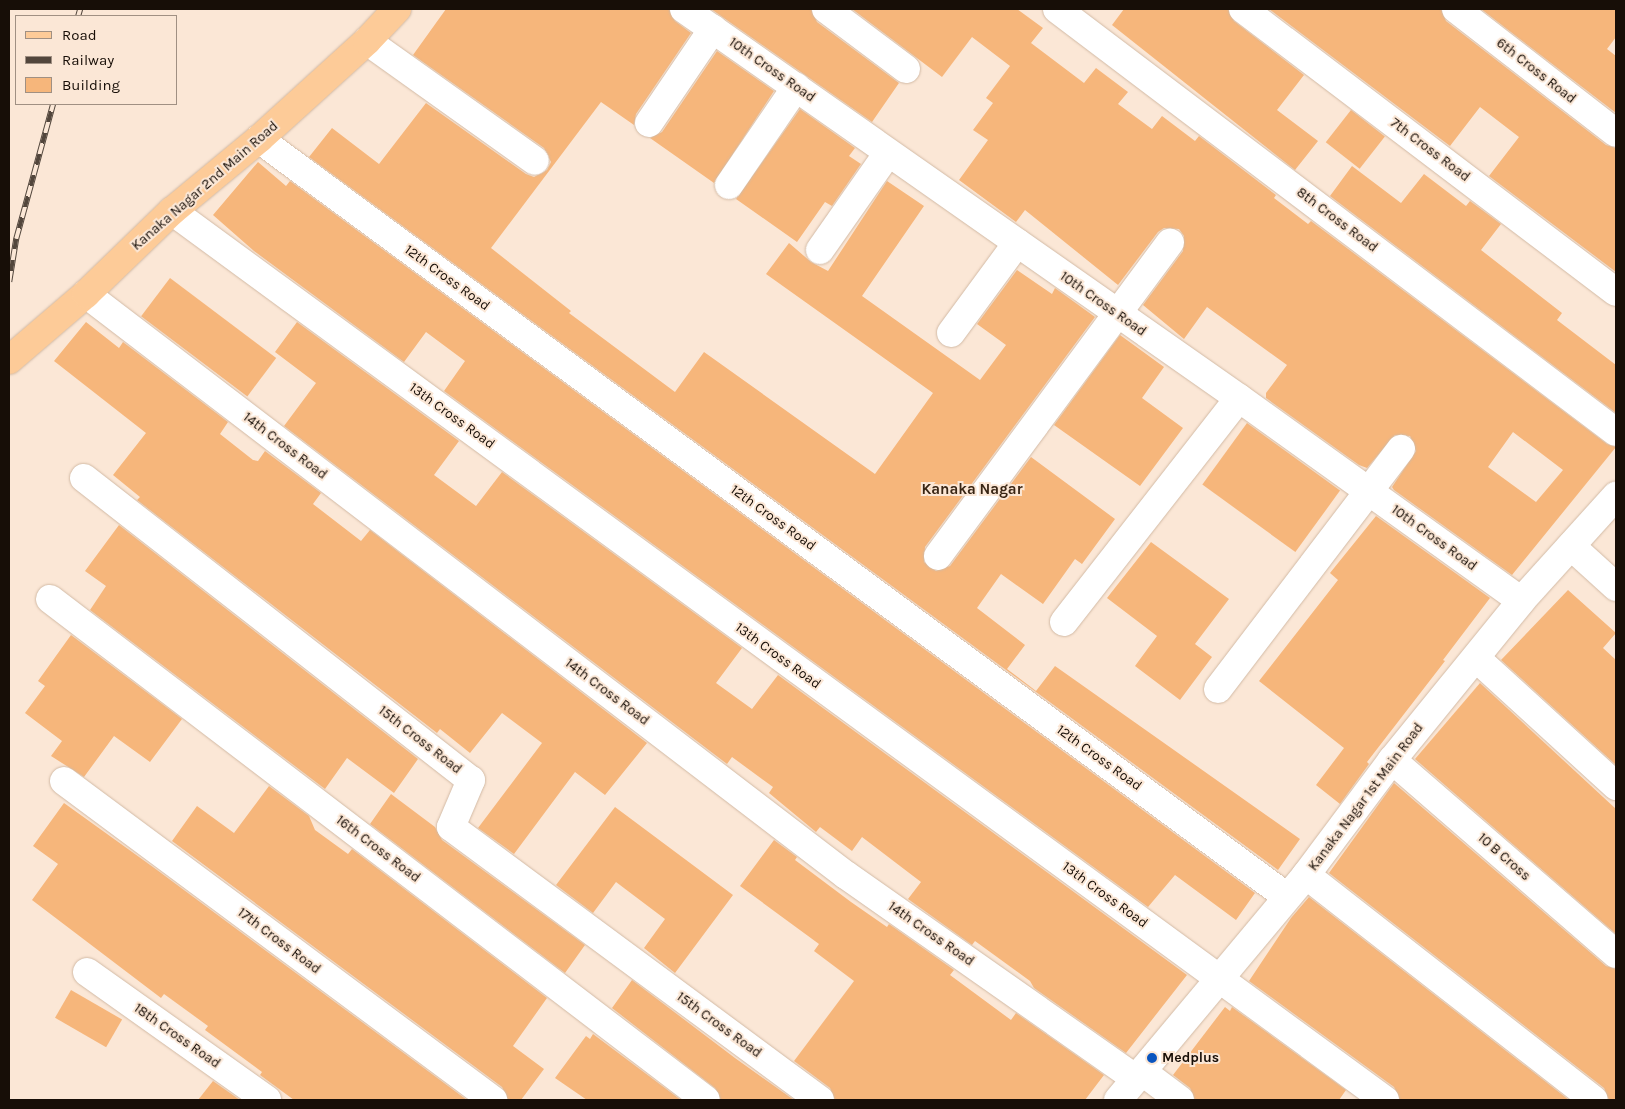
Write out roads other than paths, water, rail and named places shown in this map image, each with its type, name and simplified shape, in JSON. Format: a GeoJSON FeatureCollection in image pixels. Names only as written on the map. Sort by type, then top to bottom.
{"type":"FeatureCollection","features":[{"type":"Feature","properties":{"kind":"main road","name":"Kanaka Nagar 2nd Main Road"},"geometry":{"type":"LineString","coordinates":[[9,360],[86,294],[172,211],[259,139],[367,41],[397,9]]}},
{"type":"Feature","properties":{"kind":"street","name":"10th Cross Road"},"geometry":{"type":"LineString","coordinates":[[684,9],[1116,314],[1239,398],[1521,601]]}},
{"type":"Feature","properties":{"kind":"street"},"geometry":{"type":"LineString","coordinates":[[826,9],[906,69]]}},
{"type":"Feature","properties":{"kind":"street","name":"8th Cross Road"},"geometry":{"type":"LineString","coordinates":[[1057,9],[1616,432]]}},
{"type":"Feature","properties":{"kind":"street","name":"7th Cross Road"},"geometry":{"type":"LineString","coordinates":[[1243,9],[1616,292]]}},
{"type":"Feature","properties":{"kind":"street","name":"6th Cross Road"},"geometry":{"type":"LineString","coordinates":[[1456,9],[1616,134]]}},
{"type":"Feature","properties":{"kind":"street"},"geometry":{"type":"LineString","coordinates":[[649,123],[713,29]]}},
{"type":"Feature","properties":{"kind":"street"},"geometry":{"type":"LineString","coordinates":[[367,41],[535,161]]}},
{"type":"Feature","properties":{"kind":"street"},"geometry":{"type":"LineString","coordinates":[[729,186],[796,87]]}},
{"type":"Feature","properties":{"kind":"street","name":"12th Cross Road"},"geometry":{"type":"LineString","coordinates":[[259,139],[1287,897]]}},
{"type":"Feature","properties":{"kind":"street"},"geometry":{"type":"LineString","coordinates":[[820,250],[888,153]]}},
{"type":"Feature","properties":{"kind":"street","name":"13th Cross Road"},"geometry":{"type":"LineString","coordinates":[[172,211],[1385,1100]]}},
{"type":"Feature","properties":{"kind":"street"},"geometry":{"type":"LineString","coordinates":[[938,556],[1170,242]]}},
{"type":"Feature","properties":{"kind":"street"},"geometry":{"type":"LineString","coordinates":[[951,332],[1017,243]]}},
{"type":"Feature","properties":{"kind":"street","name":"14th Cross Road"},"geometry":{"type":"LineString","coordinates":[[86,294],[846,875],[1139,1076],[1180,1100]]}},
{"type":"Feature","properties":{"kind":"street"},"geometry":{"type":"LineString","coordinates":[[1064,622],[1239,398]]}},
{"type":"Feature","properties":{"kind":"street"},"geometry":{"type":"LineString","coordinates":[[1218,689],[1401,449]]}},
{"type":"Feature","properties":{"kind":"street","name":"15th Cross Road"},"geometry":{"type":"LineString","coordinates":[[84,478],[471,780],[451,827],[820,1100]]}},
{"type":"Feature","properties":{"kind":"street","name":"Kanaka Nagar 1st Main Road"},"geometry":{"type":"LineString","coordinates":[[1118,1100],[1306,875],[1392,760],[1521,601],[1616,496]]}},
{"type":"Feature","properties":{"kind":"street"},"geometry":{"type":"LineString","coordinates":[[1571,546],[1616,586]]}},
{"type":"Feature","properties":{"kind":"street","name":"16th Cross Road"},"geometry":{"type":"LineString","coordinates":[[50,598],[706,1100]]}},
{"type":"Feature","properties":{"kind":"street"},"geometry":{"type":"LineString","coordinates":[[1476,658],[1616,786]]}},
{"type":"Feature","properties":{"kind":"street","name":"10 B Cross"},"geometry":{"type":"LineString","coordinates":[[1392,760],[1616,954]]}},
{"type":"Feature","properties":{"kind":"street","name":"17th Cross Road"},"geometry":{"type":"LineString","coordinates":[[64,781],[494,1100]]}},
{"type":"Feature","properties":{"kind":"street"},"geometry":{"type":"LineString","coordinates":[[1306,875],[1594,1100]]}},
{"type":"Feature","properties":{"kind":"street","name":"18th Cross Road"},"geometry":{"type":"LineString","coordinates":[[87,972],[267,1100]]}},
{"type":"Feature","properties":{"kind":"railway"},"geometry":{"type":"LineString","coordinates":[[78,15],[80,9]]}},
{"type":"Feature","properties":{"kind":"railway"},"geometry":{"type":"LineString","coordinates":[[9,282],[16,239],[53,105]]}},
{"type":"Feature","properties":{"kind":"place","name":"Medplus"},"geometry":{"type":"Point","coordinates":[1152,1058]}},
{"type":"Feature","properties":{"kind":"district","name":"Kanaka Nagar"},"geometry":{"type":"Point","coordinates":[972,490]}}]}
